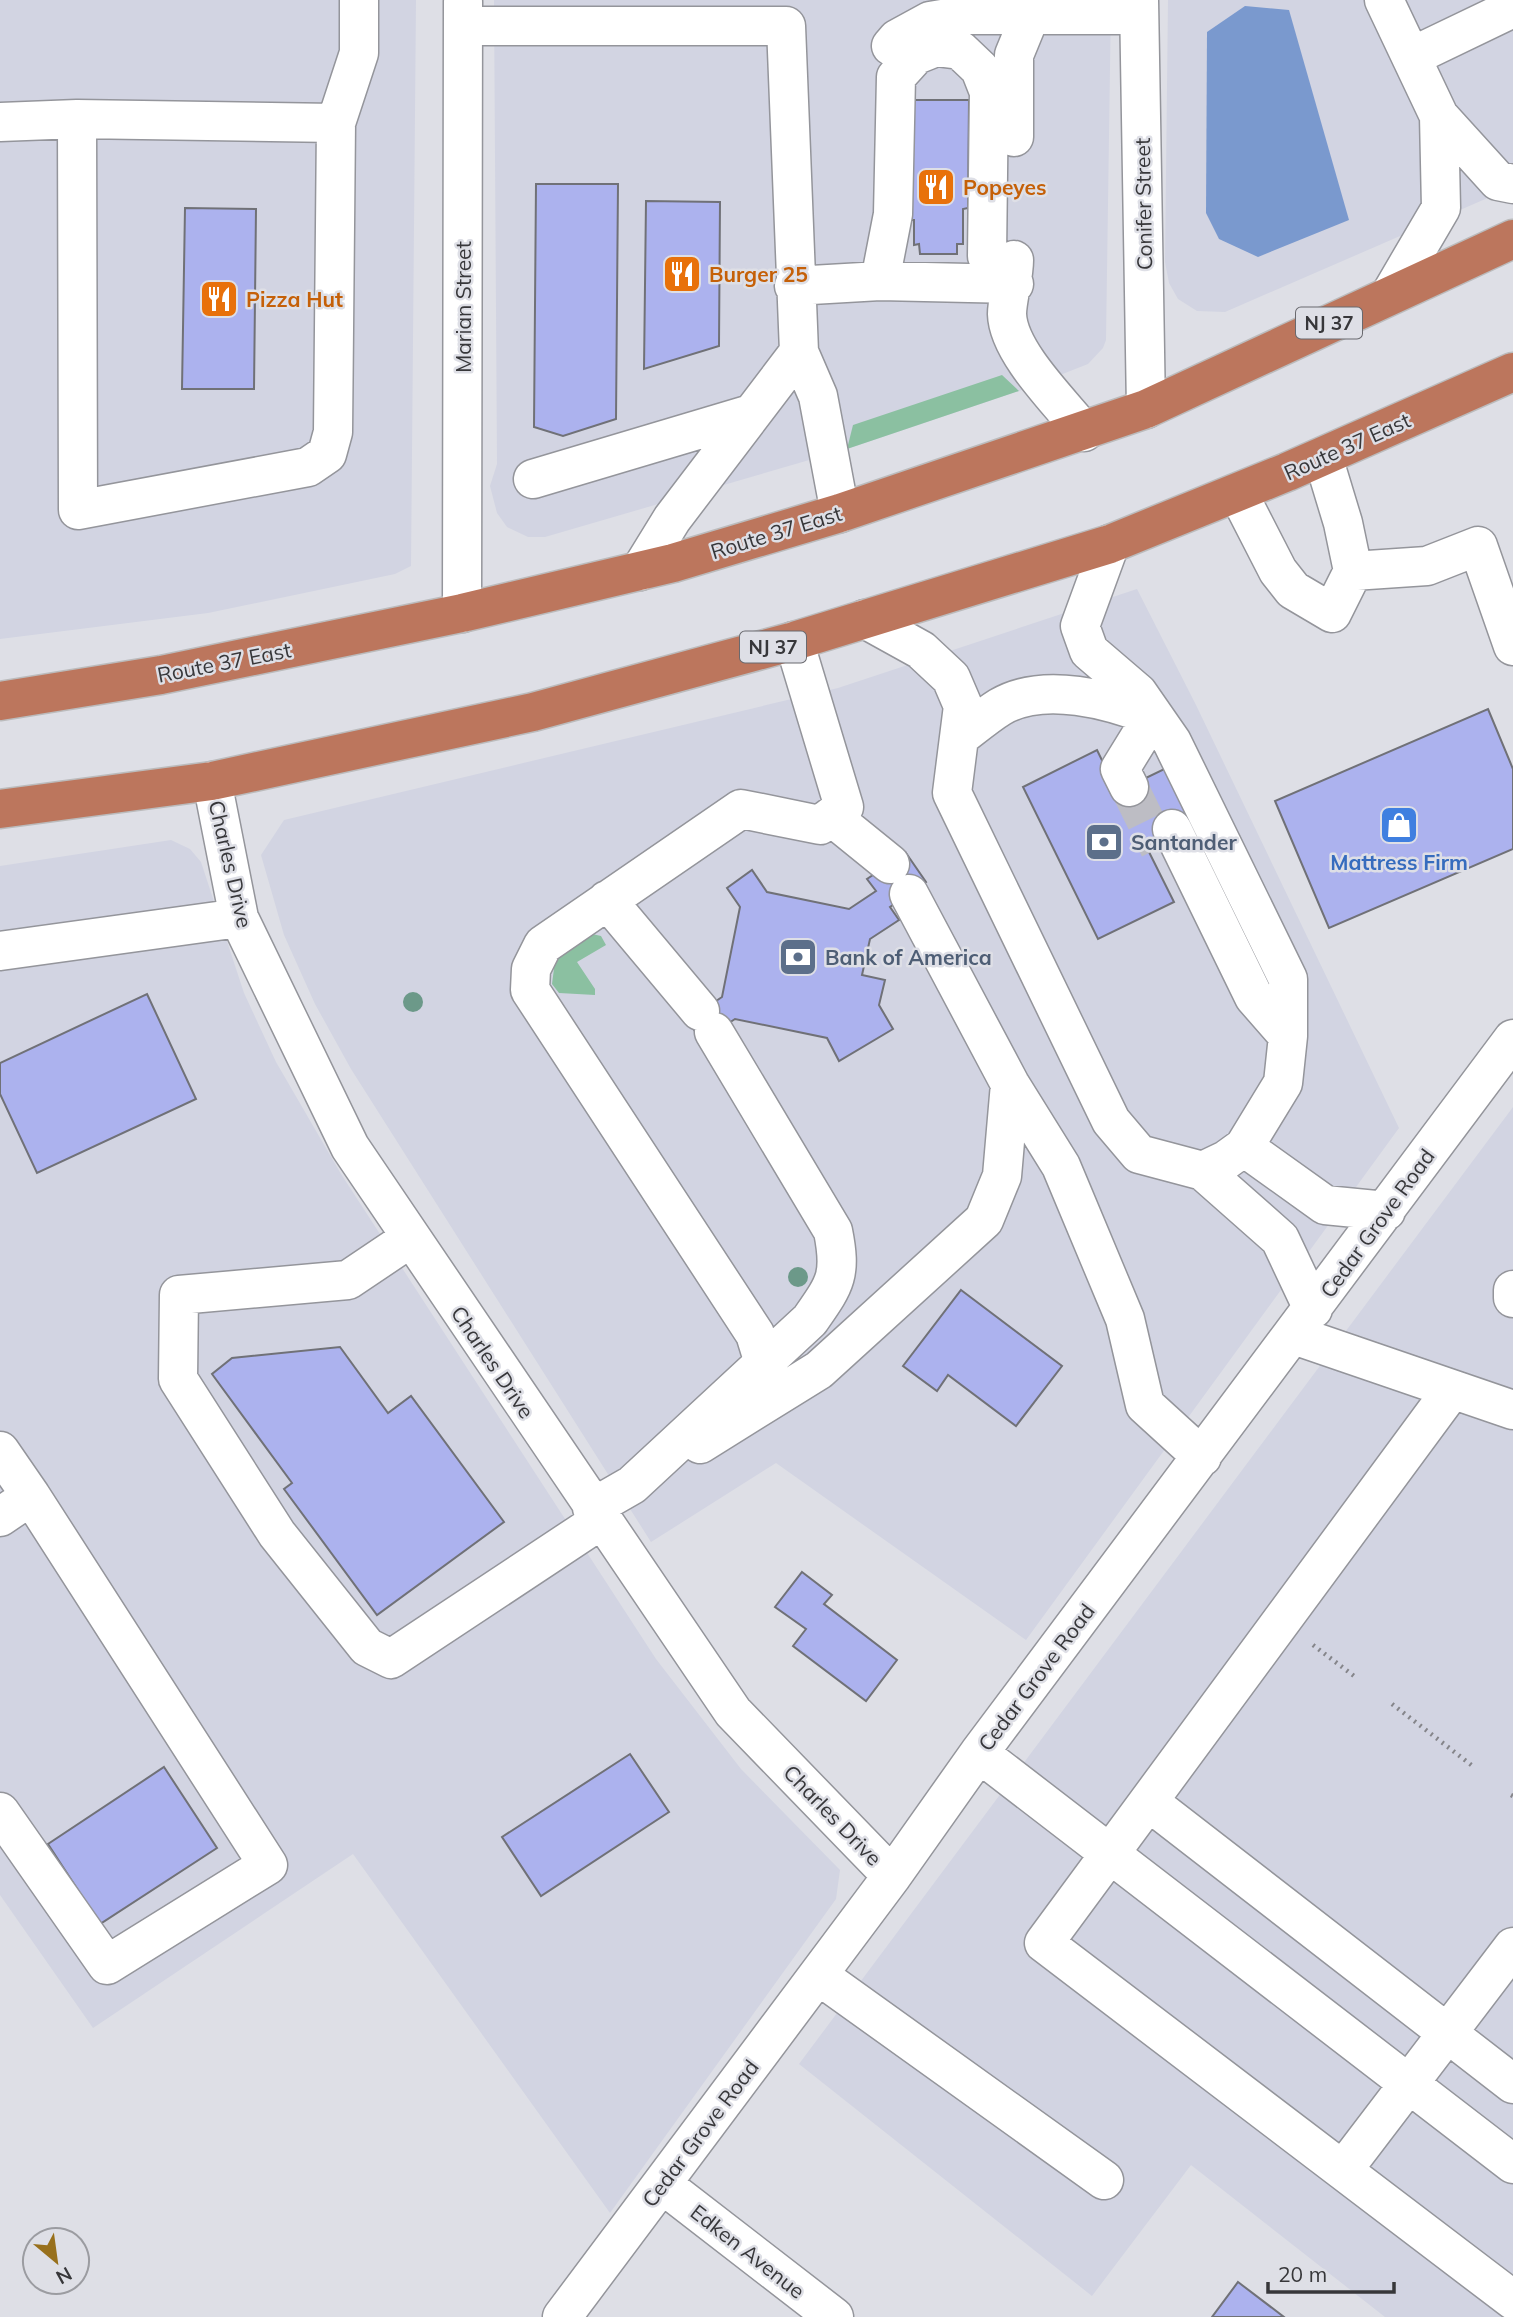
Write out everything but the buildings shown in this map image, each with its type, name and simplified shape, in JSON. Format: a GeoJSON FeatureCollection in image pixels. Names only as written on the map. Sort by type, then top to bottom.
{"type":"FeatureCollection","features":[{"type":"Feature","properties":{"kind":"highway","name":"Route 37 East"},"geometry":{"type":"LineString","coordinates":[[0,701],[161,675],[462,613],[640,570],[840,513],[1146,409],[1513,239]]}},
{"type":"Feature","properties":{"kind":"highway","name":"Route 37 East"},"geometry":{"type":"LineString","coordinates":[[0,809],[212,781],[533,712],[794,641],[1110,544],[1510,381]]}},
{"type":"Feature","properties":{"kind":"street"},"geometry":{"type":"LineString","coordinates":[[77,119],[78,510],[308,467],[327,454],[333,432],[336,123],[359,53],[359,0]]}},
{"type":"Feature","properties":{"kind":"street"},"geometry":{"type":"LineString","coordinates":[[1384,0],[1438,116],[1498,181],[1513,184]]}},
{"type":"Feature","properties":{"kind":"street"},"geometry":{"type":"LineString","coordinates":[[880,281],[872,212],[870,90],[877,62],[897,39],[930,21],[966,15],[1030,16],[1139,7]]}},
{"type":"Feature","properties":{"kind":"street","name":"Conifer Street"},"geometry":{"type":"LineString","coordinates":[[1139,7],[1146,409]]}},
{"type":"Feature","properties":{"kind":"street"},"geometry":{"type":"LineString","coordinates":[[1411,57],[1513,8]]}},
{"type":"Feature","properties":{"kind":"street"},"geometry":{"type":"LineString","coordinates":[[463,13],[786,26],[794,286],[799,352],[818,396],[840,513]]}},
{"type":"Feature","properties":{"kind":"street","name":"Marian Street"},"geometry":{"type":"LineString","coordinates":[[462,613],[463,13]]}},
{"type":"Feature","properties":{"kind":"street"},"geometry":{"type":"LineString","coordinates":[[1030,16],[1014,55],[1014,284],[1007,313],[1011,334],[1027,361],[1084,432]]}},
{"type":"Feature","properties":{"kind":"street"},"geometry":{"type":"LineString","coordinates":[[880,281],[893,214],[896,78],[916,55],[936,47],[960,50],[980,69],[989,92],[987,256],[1014,284]]}},
{"type":"Feature","properties":{"kind":"street"},"geometry":{"type":"LineString","coordinates":[[1390,295],[1441,208],[1438,116]]}},
{"type":"Feature","properties":{"kind":"street"},"geometry":{"type":"LineString","coordinates":[[0,122],[77,119],[336,123]]}},
{"type":"Feature","properties":{"kind":"street"},"geometry":{"type":"LineString","coordinates":[[794,286],[880,281],[1014,284]]}},
{"type":"Feature","properties":{"kind":"street"},"geometry":{"type":"LineString","coordinates":[[640,570],[672,519],[799,352]]}},
{"type":"Feature","properties":{"kind":"street"},"geometry":{"type":"LineString","coordinates":[[533,479],[751,414]]}},
{"type":"Feature","properties":{"kind":"street"},"geometry":{"type":"LineString","coordinates":[[1238,493],[1278,571],[1293,590],[1332,613],[1353,571],[1343,523],[1323,457]]}},
{"type":"Feature","properties":{"kind":"street"},"geometry":{"type":"LineString","coordinates":[[1110,544],[1080,626],[1089,652],[1138,693],[1152,717],[1156,751],[1147,778]]}},
{"type":"Feature","properties":{"kind":"street"},"geometry":{"type":"LineString","coordinates":[[1353,571],[1427,566],[1478,547],[1508,628]]}},
{"type":"Feature","properties":{"kind":"street"},"geometry":{"type":"LineString","coordinates":[[865,619],[921,650],[951,678],[963,706],[961,736],[952,776],[952,793],[1111,1121],[1139,1154],[1203,1171],[1280,1239],[1304,1322],[1451,1391],[1513,1410]]}},
{"type":"Feature","properties":{"kind":"street"},"geometry":{"type":"LineString","coordinates":[[763,1360],[755,1334],[530,990],[531,969],[543,945],[741,809],[821,825],[844,807],[794,641]]}},
{"type":"Feature","properties":{"kind":"street"},"geometry":{"type":"LineString","coordinates":[[961,736],[1002,705],[1028,698],[1052,696],[1104,700],[1152,717],[1190,736],[1305,973],[1288,1036],[1283,1083],[1244,1147],[1226,1160],[1203,1171]]}},
{"type":"Feature","properties":{"kind":"street","name":"Charles Drive"},"geometry":{"type":"LineString","coordinates":[[212,781],[239,918],[350,1147],[596,1514],[733,1712],[892,1876]]}},
{"type":"Feature","properties":{"kind":"street"},"geometry":{"type":"LineString","coordinates":[[832,817],[899,879],[1010,1084],[1061,1166],[1125,1319],[1145,1405],[1202,1457]]}},
{"type":"Feature","properties":{"kind":"street"},"geometry":{"type":"LineString","coordinates":[[1173,832],[1235,1006],[1288,1036]]}},
{"type":"Feature","properties":{"kind":"street"},"geometry":{"type":"LineString","coordinates":[[409,1238],[348,1280],[179,1296],[178,1379],[277,1534],[367,1647],[391,1659],[596,1514],[632,1485],[763,1360],[810,1320],[831,1291],[840,1263],[833,1231],[707,1022],[607,900]]}},
{"type":"Feature","properties":{"kind":"street"},"geometry":{"type":"LineString","coordinates":[[0,951],[239,918]]}},
{"type":"Feature","properties":{"kind":"street","name":"Cedar Grove Road"},"geometry":{"type":"LineString","coordinates":[[562,2317],[892,1876],[979,1753],[1304,1322],[1513,1039]]}},
{"type":"Feature","properties":{"kind":"street"},"geometry":{"type":"LineString","coordinates":[[632,1485],[819,1370],[985,1220],[1002,1176],[1010,1084]]}},
{"type":"Feature","properties":{"kind":"street"},"geometry":{"type":"LineString","coordinates":[[1244,1147],[1325,1205],[1386,1211]]}},
{"type":"Feature","properties":{"kind":"street"},"geometry":{"type":"LineString","coordinates":[[1513,1290],[1513,1298]]}},
{"type":"Feature","properties":{"kind":"street"},"geometry":{"type":"LineString","coordinates":[[1451,1391],[1044,1943],[1513,2300]]}},
{"type":"Feature","properties":{"kind":"street"},"geometry":{"type":"LineString","coordinates":[[0,1451],[15,1507],[268,1864],[107,1965],[0,1812]]}},
{"type":"Feature","properties":{"kind":"street"},"geometry":{"type":"LineString","coordinates":[[979,1753],[1410,2082],[1513,2164]]}},
{"type":"Feature","properties":{"kind":"street"},"geometry":{"type":"LineString","coordinates":[[1149,1802],[1513,2084]]}},
{"type":"Feature","properties":{"kind":"street"},"geometry":{"type":"LineString","coordinates":[[1343,2170],[1513,1947]]}},
{"type":"Feature","properties":{"kind":"street"},"geometry":{"type":"LineString","coordinates":[[818,1975],[1104,2180]]}},
{"type":"Feature","properties":{"kind":"street","name":"Edken Avenue"},"geometry":{"type":"LineString","coordinates":[[662,2184],[835,2317]]}},
{"type":"Feature","properties":{"kind":"path"},"geometry":{"type":"LineString","coordinates":[[1310,1643],[1354,1676]]}},
{"type":"Feature","properties":{"kind":"path"},"geometry":{"type":"LineString","coordinates":[[1392,1704],[1474,1767]]}},
{"type":"Feature","properties":{"kind":"shaded area"},"geometry":{"type":"Polygon","coordinates":[[[0,0],[416,0],[411,566],[395,574],[208,613],[0,639],[0,0]]]}},
{"type":"Feature","properties":{"kind":"shaded area"},"geometry":{"type":"Polygon","coordinates":[[[494,0],[1111,0],[1106,340],[1103,348],[1088,364],[1019,391],[847,449],[545,537],[528,537],[507,527],[497,513],[490,486],[497,464],[494,0]]]}},
{"type":"Feature","properties":{"kind":"shaded area"},"geometry":{"type":"Polygon","coordinates":[[[1168,0],[1513,0],[1513,187],[1225,312],[1197,311],[1178,299],[1169,283],[1165,262],[1168,0]]]}},
{"type":"Feature","properties":{"kind":"shaded area"},"geometry":{"type":"Polygon","coordinates":[[[1137,589],[1196,705],[1399,1128],[1026,1640],[776,1463],[651,1542],[351,1069],[315,1004],[284,935],[261,855],[284,820],[838,688],[1137,589]]]}},
{"type":"Feature","properties":{"kind":"shaded area"},"geometry":{"type":"Polygon","coordinates":[[[171,840],[190,849],[201,862],[244,993],[276,1062],[341,1174],[656,1659],[741,1769],[840,1870],[836,1899],[610,2213],[353,1854],[93,2028],[0,1895],[0,866],[171,840]]]}},
{"type":"Feature","properties":{"kind":"shaded area"},"geometry":{"type":"Polygon","coordinates":[[[1513,1107],[1513,2317],[1385,2317],[1191,2165],[1092,2296],[799,2064],[1513,1107]]]}},
{"type":"Feature","properties":{"kind":"green space"},"geometry":{"type":"Polygon","coordinates":[[[1002,375],[1019,391],[847,449],[853,425],[1002,375]]]}},
{"type":"Feature","properties":{"kind":"green space"},"geometry":{"type":"Polygon","coordinates":[[[588,933],[601,936],[606,945],[577,962],[595,989],[595,995],[559,993],[552,984],[555,961],[588,933]]]}},
{"type":"Feature","properties":{"kind":"water"},"geometry":{"type":"Polygon","coordinates":[[[1245,6],[1289,10],[1349,220],[1258,257],[1219,239],[1206,213],[1207,32],[1245,6]]]}},
{"type":"Feature","properties":{"kind":"tunnel"},"geometry":{"type":"LineString","coordinates":[[1129,787],[1159,848]]}},
{"type":"Feature","properties":{"kind":"place","name":"Popeyes"},"geometry":{"type":"Point","coordinates":[936,187]}},
{"type":"Feature","properties":{"kind":"place","name":"Burger 25"},"geometry":{"type":"Point","coordinates":[682,274]}},
{"type":"Feature","properties":{"kind":"place","name":"Pizza Hut"},"geometry":{"type":"Point","coordinates":[219,299]}},
{"type":"Feature","properties":{"kind":"place","name":"Mattress Firm"},"geometry":{"type":"Point","coordinates":[1399,825]}},
{"type":"Feature","properties":{"kind":"place","name":"Santander"},"geometry":{"type":"Point","coordinates":[1104,842]}},
{"type":"Feature","properties":{"kind":"place","name":"Bank of America"},"geometry":{"type":"Point","coordinates":[798,957]}}]}
